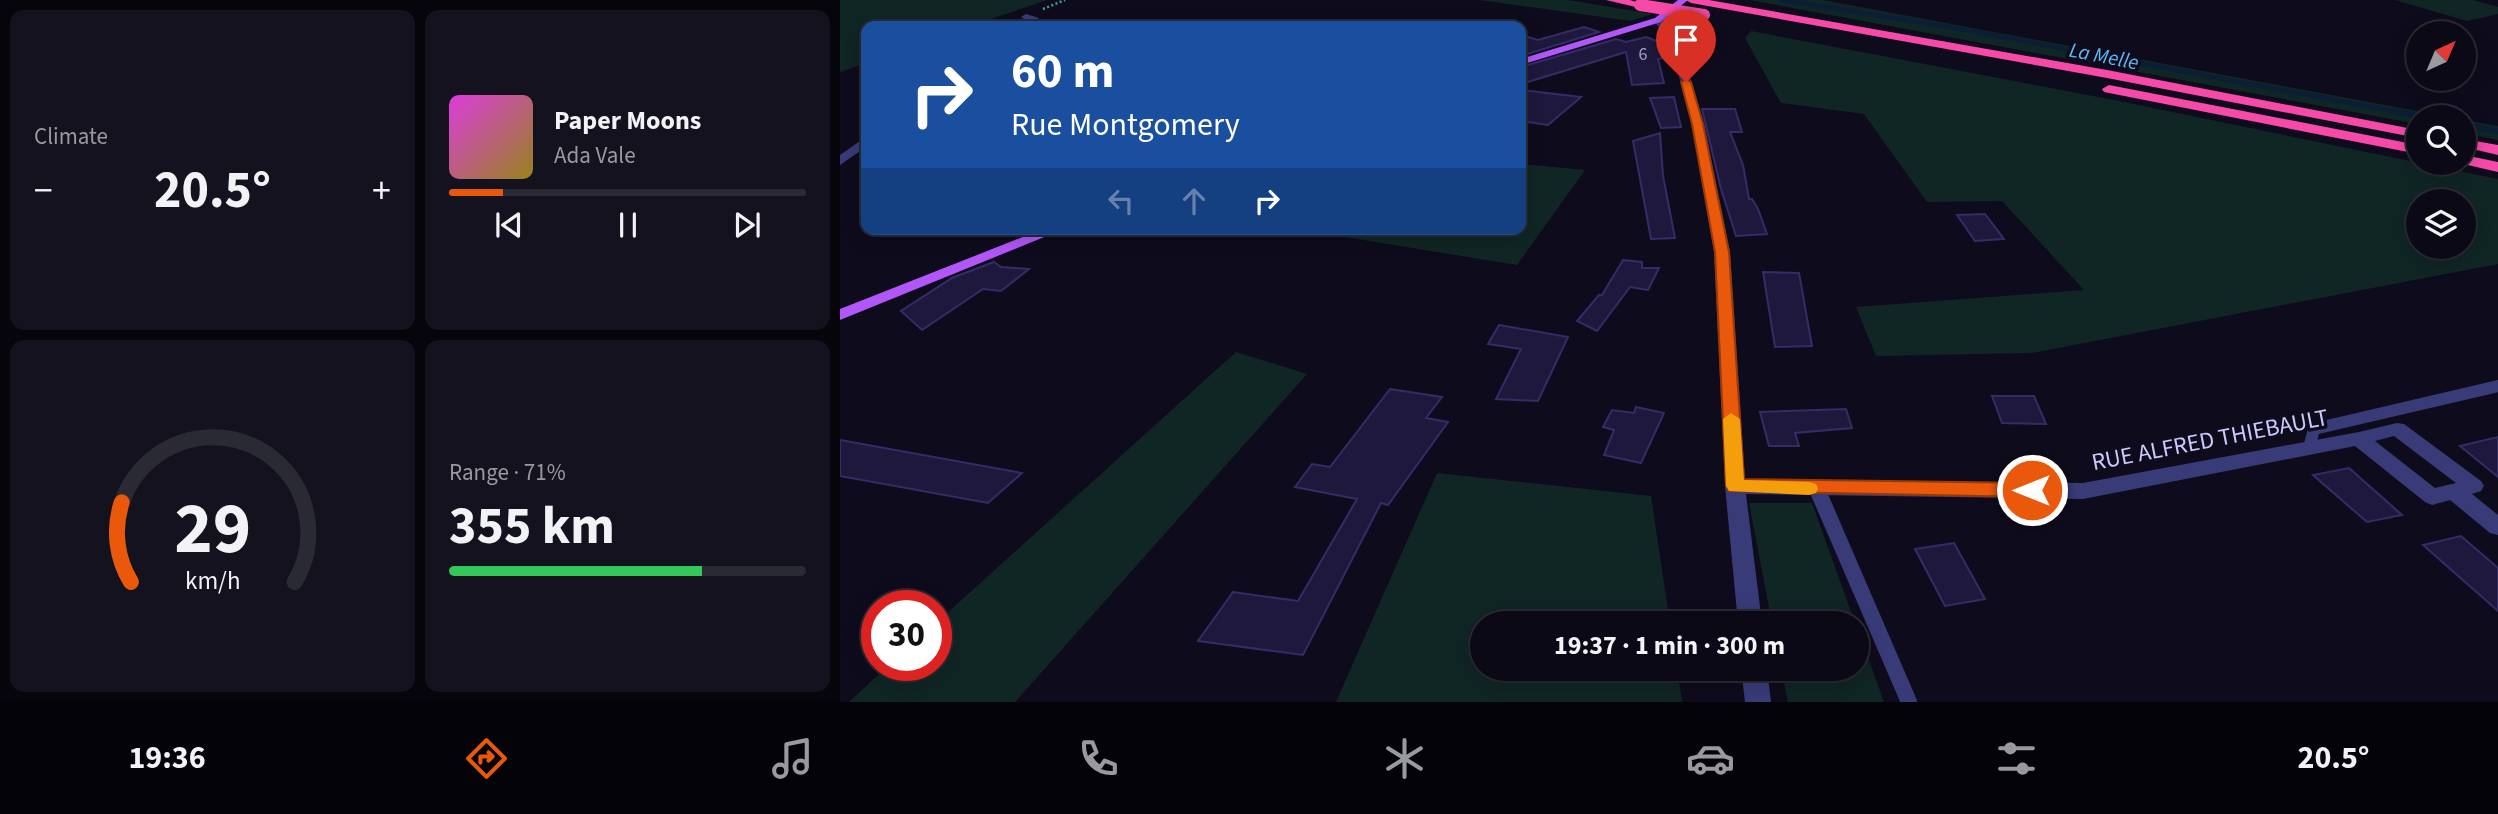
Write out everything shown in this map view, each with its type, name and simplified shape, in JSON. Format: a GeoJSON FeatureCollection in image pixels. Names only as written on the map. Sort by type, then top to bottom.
{"type":"FeatureCollection","features":[{"type":"Feature","properties":{"kind":"highway"},"geometry":{"type":"LineString","coordinates":[[1611,0],[2070,82],[2406,148]]}},
{"type":"Feature","properties":{"kind":"highway"},"geometry":{"type":"LineString","coordinates":[[1691,0],[2107,74],[2406,132]]}},
{"type":"Feature","properties":{"kind":"highway"},"geometry":{"type":"LineString","coordinates":[[2476,145],[2498,150]]}},
{"type":"Feature","properties":{"kind":"highway"},"geometry":{"type":"LineString","coordinates":[[2476,162],[2498,167]]}},
{"type":"Feature","properties":{"kind":"main road"},"geometry":{"type":"LineString","coordinates":[[1526,60],[1658,20],[1684,0]]}},
{"type":"Feature","properties":{"kind":"main road"},"geometry":{"type":"LineString","coordinates":[[840,315],[1041,235]]}},
{"type":"Feature","properties":{"kind":"street"},"geometry":{"type":"LineString","coordinates":[[1026,17],[1034,18],[1028,21]]}},
{"type":"Feature","properties":{"kind":"street"},"geometry":{"type":"LineString","coordinates":[[1658,20],[1667,29],[1678,51],[1698,124],[1722,252],[1735,486],[1749,611]]}},
{"type":"Feature","properties":{"kind":"street"},"geometry":{"type":"LineString","coordinates":[[840,161],[861,145]]}},
{"type":"Feature","properties":{"kind":"street","name":"RUE ALFRED THIEBAULT"},"geometry":{"type":"LineString","coordinates":[[1735,486],[2083,491],[2359,439],[2397,429],[2474,486],[2455,492]]}},
{"type":"Feature","properties":{"kind":"street"},"geometry":{"type":"LineString","coordinates":[[2359,439],[2432,498],[2455,492],[2498,527]]}},
{"type":"Feature","properties":{"kind":"street"},"geometry":{"type":"LineString","coordinates":[[1756,681],[1758,702]]}},
{"type":"Feature","properties":{"kind":"lane"},"geometry":{"type":"LineString","coordinates":[[2309,448],[2314,429],[2498,386]]}},
{"type":"Feature","properties":{"kind":"lane"},"geometry":{"type":"LineString","coordinates":[[1817,489],[1909,702]]}},
{"type":"Feature","properties":{"kind":"green space"},"geometry":{"type":"Polygon","coordinates":[[[840,0],[1047,0],[986,21],[861,21],[861,65],[840,72],[840,0]]]}},
{"type":"Feature","properties":{"kind":"green space"},"geometry":{"type":"Polygon","coordinates":[[[1480,0],[1568,0],[1652,14],[1631,21],[1480,0]]]}},
{"type":"Feature","properties":{"kind":"green space"},"geometry":{"type":"Polygon","coordinates":[[[1750,0],[1823,0],[2406,109],[2406,122],[1750,0]]]}},
{"type":"Feature","properties":{"kind":"green space"},"geometry":{"type":"Polygon","coordinates":[[[2395,0],[2473,0],[2498,7],[2498,14],[2467,21],[2395,0]]]}},
{"type":"Feature","properties":{"kind":"green space"},"geometry":{"type":"Polygon","coordinates":[[[1751,31],[2114,100],[2406,160],[2406,175],[2476,174],[2498,179],[2498,264],[2032,353],[1876,356],[1856,307],[2084,290],[2002,201],[1927,202],[1864,114],[1781,103],[1745,38],[1751,31]]]}},
{"type":"Feature","properties":{"kind":"green space"},"geometry":{"type":"Polygon","coordinates":[[[2476,122],[2498,126],[2498,140],[2476,135],[2476,122]]]}},
{"type":"Feature","properties":{"kind":"green space"},"geometry":{"type":"Polygon","coordinates":[[[1526,164],[1585,170],[1517,265],[1333,235],[1526,235],[1526,164]]]}},
{"type":"Feature","properties":{"kind":"green space"},"geometry":{"type":"Polygon","coordinates":[[[1236,352],[1307,374],[1015,702],[849,702],[872,681],[952,681],[952,609],[1236,352]]]}},
{"type":"Feature","properties":{"kind":"green space"},"geometry":{"type":"Polygon","coordinates":[[[1437,473],[1651,496],[1668,611],[1470,611],[1470,681],[1679,681],[1682,702],[1336,702],[1437,473]]]}},
{"type":"Feature","properties":{"kind":"green space"},"geometry":{"type":"Polygon","coordinates":[[[1749,503],[1812,503],[1851,611],[1770,611],[1749,503]]]}},
{"type":"Feature","properties":{"kind":"green space"},"geometry":{"type":"Polygon","coordinates":[[[1869,660],[1884,702],[1788,702],[1784,681],[1869,681],[1869,660]]]}},
{"type":"Feature","properties":{"kind":"building"},"geometry":{"type":"Polygon","coordinates":[[[1584,27],[1599,32],[1526,54],[1526,36],[1538,40],[1584,27]]]}},
{"type":"Feature","properties":{"kind":"building"},"geometry":{"type":"Polygon","coordinates":[[[1646,37],[1668,45],[1671,57],[1658,59],[1664,83],[1632,85],[1626,52],[1526,82],[1526,66],[1616,39],[1626,42],[1646,37]]]}},
{"type":"Feature","properties":{"kind":"building"},"geometry":{"type":"Polygon","coordinates":[[[1526,91],[1581,97],[1548,125],[1526,122],[1526,91]]]}},
{"type":"Feature","properties":{"kind":"building"},"geometry":{"type":"Polygon","coordinates":[[[1674,97],[1681,127],[1661,128],[1650,98],[1674,97]]]}},
{"type":"Feature","properties":{"kind":"building"},"geometry":{"type":"Polygon","coordinates":[[[1702,109],[1735,109],[1742,132],[1730,132],[1743,165],[1749,199],[1752,199],[1758,209],[1767,234],[1736,236],[1721,189],[1702,109]]]}},
{"type":"Feature","properties":{"kind":"building"},"geometry":{"type":"Polygon","coordinates":[[[1660,133],[1663,176],[1675,238],[1651,239],[1633,141],[1660,133]]]}},
{"type":"Feature","properties":{"kind":"building"},"geometry":{"type":"Polygon","coordinates":[[[1985,214],[2004,239],[1975,241],[1957,215],[1985,214]]]}},
{"type":"Feature","properties":{"kind":"building"},"geometry":{"type":"Polygon","coordinates":[[[1623,260],[1642,262],[1642,268],[1659,268],[1648,290],[1630,287],[1597,331],[1577,321],[1599,295],[1602,295],[1623,260]]]}},
{"type":"Feature","properties":{"kind":"building"},"geometry":{"type":"Polygon","coordinates":[[[994,262],[1001,267],[1029,269],[1001,291],[983,289],[922,330],[901,311],[952,278],[994,262]]]}},
{"type":"Feature","properties":{"kind":"building"},"geometry":{"type":"Polygon","coordinates":[[[1763,272],[1799,273],[1812,346],[1775,347],[1763,272]]]}},
{"type":"Feature","properties":{"kind":"building"},"geometry":{"type":"Polygon","coordinates":[[[1499,325],[1568,337],[1538,401],[1496,399],[1521,349],[1488,344],[1499,325]]]}},
{"type":"Feature","properties":{"kind":"building"},"geometry":{"type":"Polygon","coordinates":[[[1390,389],[1442,397],[1426,418],[1448,422],[1388,505],[1381,503],[1303,655],[1198,641],[1233,592],[1298,601],[1357,499],[1295,487],[1312,464],[1330,467],[1390,389]]]}},
{"type":"Feature","properties":{"kind":"building"},"geometry":{"type":"Polygon","coordinates":[[[1992,396],[2034,396],[2046,424],[2002,423],[1992,396]]]}},
{"type":"Feature","properties":{"kind":"building"},"geometry":{"type":"Polygon","coordinates":[[[1636,407],[1664,413],[1641,463],[1604,455],[1614,430],[1603,427],[1612,410],[1634,413],[1636,407]]]}},
{"type":"Feature","properties":{"kind":"building"},"geometry":{"type":"Polygon","coordinates":[[[1846,409],[1852,428],[1795,433],[1799,446],[1769,446],[1760,412],[1846,409]]]}},
{"type":"Feature","properties":{"kind":"building"},"geometry":{"type":"Polygon","coordinates":[[[2498,437],[2498,477],[2460,446],[2498,437]]]}},
{"type":"Feature","properties":{"kind":"building"},"geometry":{"type":"Polygon","coordinates":[[[840,440],[1022,473],[988,503],[840,476],[840,440]]]}},
{"type":"Feature","properties":{"kind":"building"},"geometry":{"type":"Polygon","coordinates":[[[2349,468],[2402,515],[2367,522],[2313,475],[2349,468]]]}},
{"type":"Feature","properties":{"kind":"building"},"geometry":{"type":"Polygon","coordinates":[[[2461,536],[2498,568],[2498,611],[2423,545],[2461,536]]]}},
{"type":"Feature","properties":{"kind":"building"},"geometry":{"type":"Polygon","coordinates":[[[1954,543],[1985,599],[1945,606],[1915,549],[1954,543]]]}},
{"type":"Feature","properties":{"kind":"waterway","name":"La Melle"},"geometry":{"type":"LineString","coordinates":[[1782,0],[1949,27],[2403,113]]}},
{"type":"Feature","properties":{"kind":"waterway","name":"La Melle"},"geometry":{"type":"LineString","coordinates":[[2394,111],[2406,113]]}},
{"type":"Feature","properties":{"kind":"waterway","name":"La Melle"},"geometry":{"type":"LineString","coordinates":[[2476,127],[2498,131]]}},
{"type":"Feature","properties":{"kind":"slow traffic"},"geometry":{"type":"LineString","coordinates":[[1731,419],[1735,486],[1809,489]]}},
{"type":"Feature","properties":{"kind":"route"},"geometry":{"type":"LineString","coordinates":[[1686,82],[1698,124],[1722,252],[1735,486],[2032,490]]}}]}
